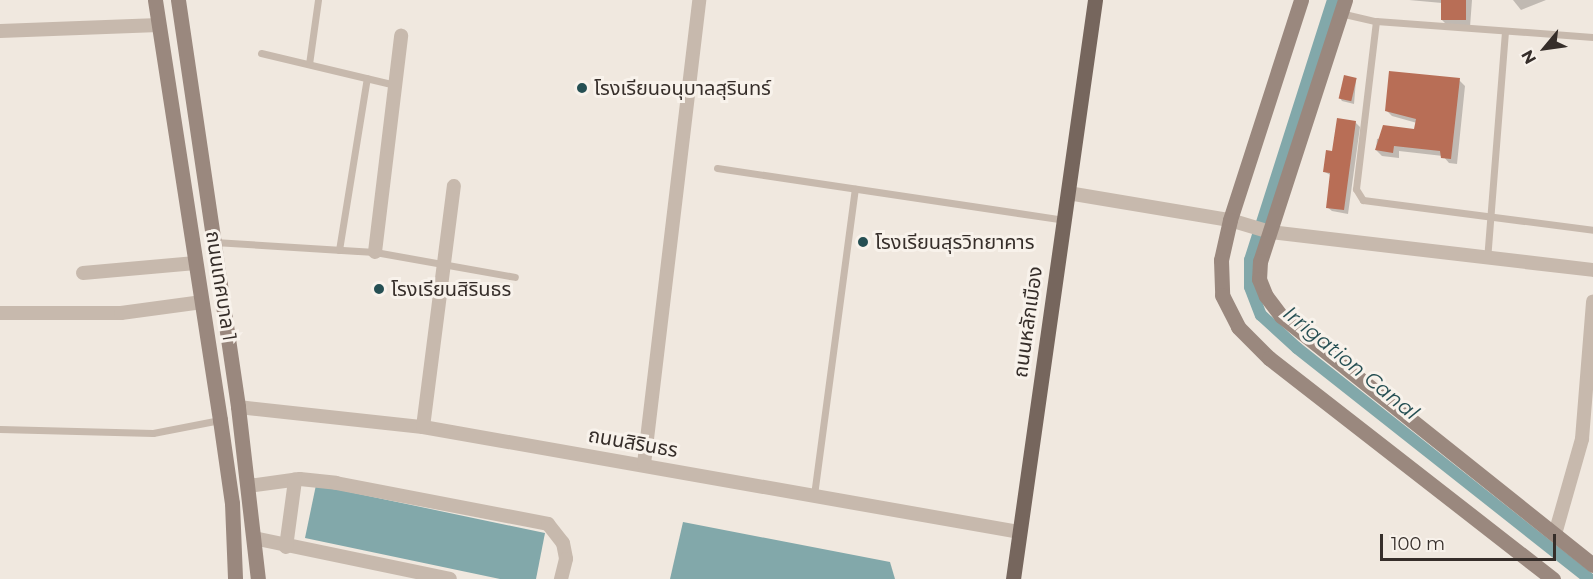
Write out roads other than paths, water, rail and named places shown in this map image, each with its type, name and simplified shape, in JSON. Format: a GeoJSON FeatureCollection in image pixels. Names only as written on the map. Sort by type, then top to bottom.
{"type":"FeatureCollection","features":[{"type":"Feature","properties":{"kind":"main road","name":"ถนนหลักเมือง"},"geometry":{"type":"LineString","coordinates":[[1013,579],[1095,0]]}},
{"type":"Feature","properties":{"kind":"street","name":"ถนนเทศบาล 1"},"geometry":{"type":"LineString","coordinates":[[155,0],[232,503],[235,579]]}},
{"type":"Feature","properties":{"kind":"street","name":"ถนนเทศบาล 1"},"geometry":{"type":"LineString","coordinates":[[178,0],[238,407],[258,579]]}},
{"type":"Feature","properties":{"kind":"street"},"geometry":{"type":"LineString","coordinates":[[644,464],[699,0]]}},
{"type":"Feature","properties":{"kind":"street"},"geometry":{"type":"LineString","coordinates":[[1301,0],[1230,220],[1221,260],[1222,295],[1238,327],[1269,358],[1553,579]]}},
{"type":"Feature","properties":{"kind":"street"},"geometry":{"type":"LineString","coordinates":[[1342,7],[1270,232],[1259,279],[1266,296],[1281,316],[1593,565]]}},
{"type":"Feature","properties":{"kind":"street"},"geometry":{"type":"LineString","coordinates":[[0,31],[159,25]]}},
{"type":"Feature","properties":{"kind":"street"},"geometry":{"type":"LineString","coordinates":[[375,252],[401,36]]}},
{"type":"Feature","properties":{"kind":"street"},"geometry":{"type":"LineString","coordinates":[[423,427],[442,264],[454,186]]}},
{"type":"Feature","properties":{"kind":"street"},"geometry":{"type":"LineString","coordinates":[[1068,193],[1230,220],[1270,232],[1487,260],[1593,270]]}},
{"type":"Feature","properties":{"kind":"street"},"geometry":{"type":"LineString","coordinates":[[83,273],[196,263]]}},
{"type":"Feature","properties":{"kind":"street"},"geometry":{"type":"LineString","coordinates":[[1555,534],[1582,439],[1593,301]]}},
{"type":"Feature","properties":{"kind":"street"},"geometry":{"type":"LineString","coordinates":[[0,314],[121,313],[202,302]]}},
{"type":"Feature","properties":{"kind":"street","name":"ถนนสิรินธร"},"geometry":{"type":"LineString","coordinates":[[238,407],[423,427],[644,464],[1019,532]]}},
{"type":"Feature","properties":{"kind":"street"},"geometry":{"type":"LineString","coordinates":[[248,486],[295,480],[336,483],[548,524],[563,543],[566,559],[561,579]]}},
{"type":"Feature","properties":{"kind":"street"},"geometry":{"type":"LineString","coordinates":[[286,547],[295,480]]}},
{"type":"Feature","properties":{"kind":"street"},"geometry":{"type":"LineString","coordinates":[[254,538],[286,547],[450,579]]}},
{"type":"Feature","properties":{"kind":"lane"},"geometry":{"type":"LineString","coordinates":[[309,64],[318,0]]}},
{"type":"Feature","properties":{"kind":"lane"},"geometry":{"type":"LineString","coordinates":[[1342,7],[1376,21],[1593,37]]}},
{"type":"Feature","properties":{"kind":"lane"},"geometry":{"type":"LineString","coordinates":[[1376,21],[1356,189],[1360,196],[1372,202],[1593,230]]}},
{"type":"Feature","properties":{"kind":"lane"},"geometry":{"type":"LineString","coordinates":[[1487,260],[1505,32]]}},
{"type":"Feature","properties":{"kind":"lane"},"geometry":{"type":"LineString","coordinates":[[261,53],[395,85]]}},
{"type":"Feature","properties":{"kind":"lane"},"geometry":{"type":"LineString","coordinates":[[339,249],[367,78]]}},
{"type":"Feature","properties":{"kind":"lane"},"geometry":{"type":"LineString","coordinates":[[717,168],[1064,220]]}},
{"type":"Feature","properties":{"kind":"lane"},"geometry":{"type":"LineString","coordinates":[[814,495],[855,189]]}},
{"type":"Feature","properties":{"kind":"lane"},"geometry":{"type":"LineString","coordinates":[[214,242],[375,252],[515,278]]}},
{"type":"Feature","properties":{"kind":"lane"},"geometry":{"type":"LineString","coordinates":[[0,429],[153,433],[220,420]]}},
{"type":"Feature","properties":{"kind":"water"},"geometry":{"type":"Polygon","coordinates":[[[316,485],[545,533],[536,579],[500,579],[305,538],[316,485]]]}},
{"type":"Feature","properties":{"kind":"water"},"geometry":{"type":"Polygon","coordinates":[[[683,522],[890,562],[895,579],[670,579],[683,522]]]}},
{"type":"Feature","properties":{"kind":"waterway","name":"Irrigation Canal"},"geometry":{"type":"LineString","coordinates":[[1333,0],[1250,260],[1250,287],[1261,315],[1297,348],[1590,579]]}},
{"type":"Feature","properties":{"kind":"place","name":"โรงเรียนอนุบาลสุรินทร์"},"geometry":{"type":"Point","coordinates":[582,88]}},
{"type":"Feature","properties":{"kind":"place","name":"โรงเรียนสุรวิทยาคาร"},"geometry":{"type":"Point","coordinates":[863,242]}},
{"type":"Feature","properties":{"kind":"place","name":"โรงเรียนสิรินธร"},"geometry":{"type":"Point","coordinates":[379,289]}}]}
